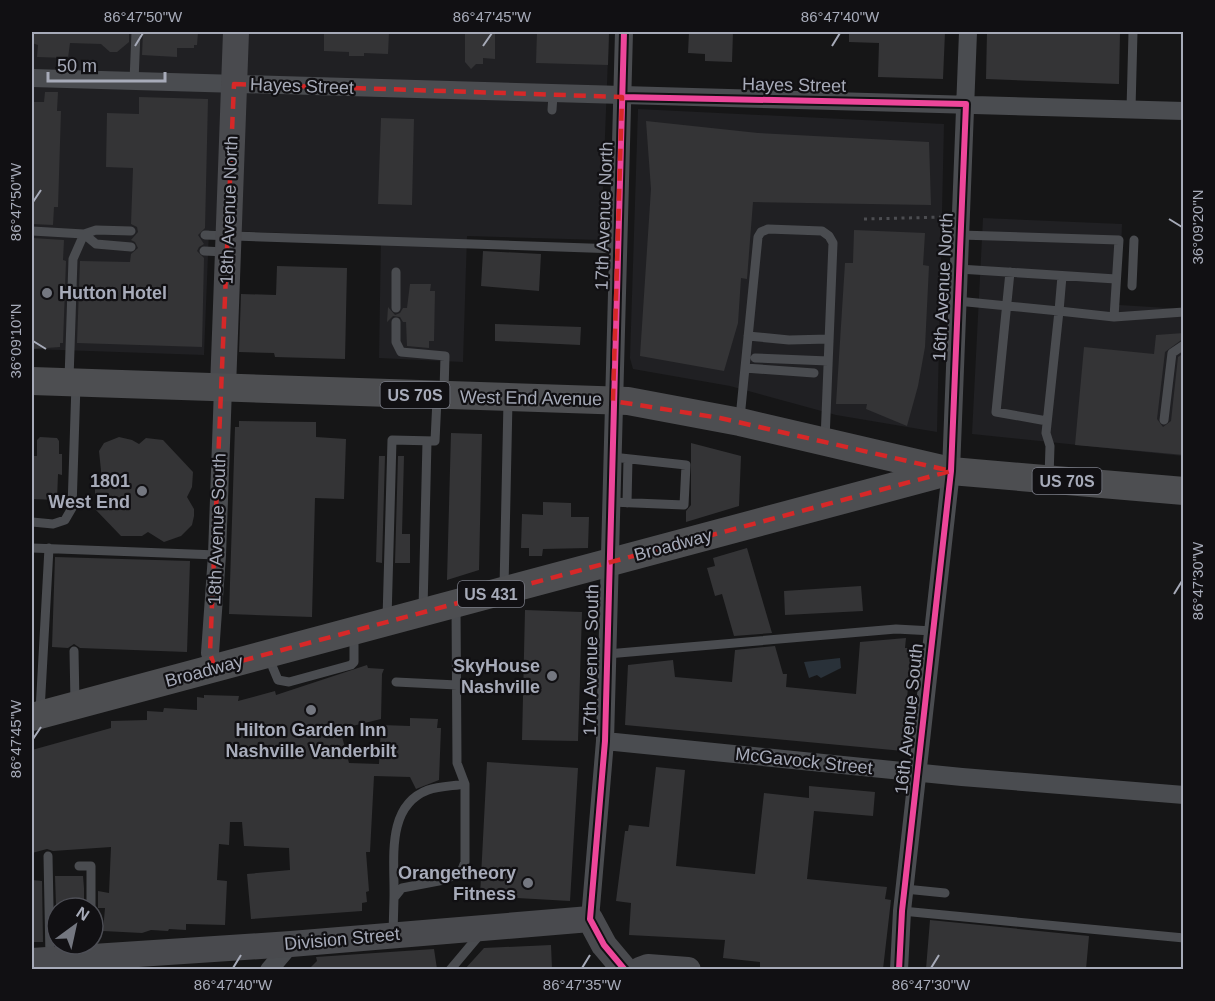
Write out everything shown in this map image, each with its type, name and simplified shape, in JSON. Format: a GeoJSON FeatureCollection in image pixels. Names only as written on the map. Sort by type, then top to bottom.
{"type":"FeatureCollection","features":[{"type":"Feature","properties":{"kind":"main road","name":"18th Avenue North"},"geometry":{"type":"LineString","coordinates":[[223,388],[216,244],[234,84],[236,32]]}},
{"type":"Feature","properties":{"kind":"main road","name":"West End Avenue"},"geometry":{"type":"LineString","coordinates":[[32,381],[613,400],[740,422],[951,471]]}},
{"type":"Feature","properties":{"kind":"main road","name":"Broadway"},"geometry":{"type":"LineString","coordinates":[[36,716],[951,471],[1184,491]]}},
{"type":"Feature","properties":{"kind":"main road","name":"Division Street"},"geometry":{"type":"LineString","coordinates":[[41,960],[291,944],[590,919]]}},
{"type":"Feature","properties":{"kind":"main road"},"geometry":{"type":"LineString","coordinates":[[590,919],[604,945],[625,969]]}},
{"type":"Feature","properties":{"kind":"main road"},"geometry":{"type":"LineString","coordinates":[[640,969],[648,967],[688,969]]}},
{"type":"Feature","properties":{"kind":"street","name":"17th Avenue North"},"geometry":{"type":"LineString","coordinates":[[613,400],[624,32]]}},
{"type":"Feature","properties":{"kind":"street","name":"16th Avenue North"},"geometry":{"type":"LineString","coordinates":[[951,471],[968,32]]}},
{"type":"Feature","properties":{"kind":"street","name":"Hayes Street"},"geometry":{"type":"LineString","coordinates":[[32,78],[234,84],[552,102],[622,97],[1184,111]]}},
{"type":"Feature","properties":{"kind":"street","name":"18th Avenue South"},"geometry":{"type":"LineString","coordinates":[[215,668],[210,653],[218,555],[223,388]]}},
{"type":"Feature","properties":{"kind":"street","name":"17th Avenue South"},"geometry":{"type":"LineString","coordinates":[[590,919],[604,741],[609,563],[619,503],[620,458],[613,400]]}},
{"type":"Feature","properties":{"kind":"street","name":"16th Avenue South"},"geometry":{"type":"LineString","coordinates":[[899,969],[902,911],[951,471]]}},
{"type":"Feature","properties":{"kind":"street","name":"McGavock Street"},"geometry":{"type":"LineString","coordinates":[[604,741],[919,773],[1184,795]]}},
{"type":"Feature","properties":{"kind":"street"},"geometry":{"type":"LineString","coordinates":[[269,969],[291,944]]}},
{"type":"Feature","properties":{"kind":"lane"},"geometry":{"type":"LineString","coordinates":[[134,81],[136,32]]}},
{"type":"Feature","properties":{"kind":"lane"},"geometry":{"type":"LineString","coordinates":[[1131,109],[1133,32]]}},
{"type":"Feature","properties":{"kind":"lane"},"geometry":{"type":"LineString","coordinates":[[740,422],[758,237],[761,232],[768,229],[822,231],[833,243],[825,442]]}},
{"type":"Feature","properties":{"kind":"lane"},"geometry":{"type":"LineString","coordinates":[[32,231],[84,234],[96,230],[131,231]]}},
{"type":"Feature","properties":{"kind":"lane"},"geometry":{"type":"LineString","coordinates":[[84,234],[96,244],[131,247]]}},
{"type":"Feature","properties":{"kind":"lane"},"geometry":{"type":"LineString","coordinates":[[32,522],[52,524],[65,520],[72,508],[74,259],[84,234]]}},
{"type":"Feature","properties":{"kind":"lane"},"geometry":{"type":"LineString","coordinates":[[960,235],[1119,240],[1114,317]]}},
{"type":"Feature","properties":{"kind":"lane"},"geometry":{"type":"LineString","coordinates":[[1132,286],[1134,240]]}},
{"type":"Feature","properties":{"kind":"lane"},"geometry":{"type":"LineString","coordinates":[[216,244],[618,249]]}},
{"type":"Feature","properties":{"kind":"lane"},"geometry":{"type":"LineString","coordinates":[[959,269],[1116,279]]}},
{"type":"Feature","properties":{"kind":"lane"},"geometry":{"type":"LineString","coordinates":[[396,272],[396,308]]}},
{"type":"Feature","properties":{"kind":"lane"},"geometry":{"type":"LineString","coordinates":[[1010,272],[996,412],[1047,421]]}},
{"type":"Feature","properties":{"kind":"lane"},"geometry":{"type":"LineString","coordinates":[[1048,479],[1050,447],[1046,433],[1062,276]]}},
{"type":"Feature","properties":{"kind":"lane"},"geometry":{"type":"LineString","coordinates":[[957,302],[1114,317],[1184,312]]}},
{"type":"Feature","properties":{"kind":"lane"},"geometry":{"type":"LineString","coordinates":[[387,622],[392,440],[435,441],[445,356],[401,352],[396,342],[396,322]]}},
{"type":"Feature","properties":{"kind":"lane"},"geometry":{"type":"LineString","coordinates":[[748,336],[789,340],[829,339]]}},
{"type":"Feature","properties":{"kind":"lane"},"geometry":{"type":"LineString","coordinates":[[1164,420],[1172,353],[1184,345]]}},
{"type":"Feature","properties":{"kind":"lane"},"geometry":{"type":"LineString","coordinates":[[755,358],[828,361]]}},
{"type":"Feature","properties":{"kind":"lane"},"geometry":{"type":"LineString","coordinates":[[745,368],[814,373]]}},
{"type":"Feature","properties":{"kind":"lane"},"geometry":{"type":"LineString","coordinates":[[504,590],[508,398]]}},
{"type":"Feature","properties":{"kind":"lane"},"geometry":{"type":"LineString","coordinates":[[423,612],[427,441]]}},
{"type":"Feature","properties":{"kind":"lane"},"geometry":{"type":"LineString","coordinates":[[619,503],[684,505],[686,465],[620,458]]}},
{"type":"Feature","properties":{"kind":"lane"},"geometry":{"type":"LineString","coordinates":[[32,548],[218,555]]}},
{"type":"Feature","properties":{"kind":"lane"},"geometry":{"type":"LineString","coordinates":[[36,716],[50,549]]}},
{"type":"Feature","properties":{"kind":"lane"},"geometry":{"type":"LineString","coordinates":[[394,898],[402,888],[444,880],[461,872],[465,862],[465,784],[457,763],[456,603]]}},
{"type":"Feature","properties":{"kind":"lane"},"geometry":{"type":"LineString","coordinates":[[607,654],[896,629],[933,632]]}},
{"type":"Feature","properties":{"kind":"lane"},"geometry":{"type":"LineString","coordinates":[[74,651],[75,706]]}},
{"type":"Feature","properties":{"kind":"lane"},"geometry":{"type":"LineString","coordinates":[[396,682],[457,685]]}},
{"type":"Feature","properties":{"kind":"lane"},"geometry":{"type":"LineString","coordinates":[[393,934],[396,825],[401,811],[412,799],[429,790],[465,784]]}},
{"type":"Feature","properties":{"kind":"lane"},"geometry":{"type":"LineString","coordinates":[[41,960],[48,856]]}},
{"type":"Feature","properties":{"kind":"lane"},"geometry":{"type":"LineString","coordinates":[[78,866],[91,866],[91,896]]}},
{"type":"Feature","properties":{"kind":"lane"},"geometry":{"type":"LineString","coordinates":[[905,889],[945,894]]}},
{"type":"Feature","properties":{"kind":"lane"},"geometry":{"type":"LineString","coordinates":[[902,911],[1184,938]]}},
{"type":"Feature","properties":{"kind":"lane"},"geometry":{"type":"LineString","coordinates":[[450,969],[488,926]]}},
{"type":"Feature","properties":{"kind":"path"},"geometry":{"type":"LineString","coordinates":[[864,219],[949,217]]}},
{"type":"Feature","properties":{"kind":"highlighted area"},"geometry":{"type":"Polygon","coordinates":[[[234,84],[622,97],[613,401],[720,418],[951,471],[215,668],[210,653],[234,84]]]}},
{"type":"Feature","properties":{"kind":"shaded area"},"geometry":{"type":"Polygon","coordinates":[[[32,32],[609,32],[601,240],[467,236],[463,362],[379,358],[381,237],[209,230],[204,355],[32,349],[32,32]]]}},
{"type":"Feature","properties":{"kind":"shaded area"},"geometry":{"type":"Polygon","coordinates":[[[638,109],[944,124],[937,432],[836,415],[730,386],[633,369],[630,358],[638,109]]]}},
{"type":"Feature","properties":{"kind":"shaded area"},"geometry":{"type":"Polygon","coordinates":[[[983,218],[1122,224],[1119,305],[1183,309],[1183,456],[972,434],[983,218]]]}},
{"type":"Feature","properties":{"kind":"shaded area"},"geometry":{"type":"Polygon","coordinates":[[[840,658],[841,668],[821,678],[817,675],[809,678],[804,662],[840,658]]]}},
{"type":"Feature","properties":{"kind":"building"},"geometry":{"type":"Polygon","coordinates":[[[32,32],[129,32],[129,42],[117,52],[110,52],[101,44],[70,43],[68,58],[37,57],[38,45],[32,43],[32,32]]]}},
{"type":"Feature","properties":{"kind":"building"},"geometry":{"type":"Polygon","coordinates":[[[143,32],[198,32],[197,45],[194,45],[194,48],[177,48],[177,57],[142,55],[143,32]]]}},
{"type":"Feature","properties":{"kind":"building"},"geometry":{"type":"Polygon","coordinates":[[[324,32],[389,32],[388,54],[364,53],[364,56],[349,56],[349,52],[324,51],[324,32]]]}},
{"type":"Feature","properties":{"kind":"building"},"geometry":{"type":"Polygon","coordinates":[[[465,32],[495,33],[495,59],[483,58],[483,64],[476,64],[471,69],[465,62],[465,32]]]}},
{"type":"Feature","properties":{"kind":"building"},"geometry":{"type":"Polygon","coordinates":[[[537,32],[609,32],[608,65],[536,63],[537,32]]]}},
{"type":"Feature","properties":{"kind":"building"},"geometry":{"type":"Polygon","coordinates":[[[689,32],[733,32],[732,62],[705,61],[705,54],[688,53],[689,32]]]}},
{"type":"Feature","properties":{"kind":"building"},"geometry":{"type":"Polygon","coordinates":[[[849,32],[945,32],[943,79],[878,77],[879,43],[849,42],[849,32]]]}},
{"type":"Feature","properties":{"kind":"building"},"geometry":{"type":"Polygon","coordinates":[[[987,32],[1120,32],[1119,84],[986,79],[987,32]]]}},
{"type":"Feature","properties":{"kind":"building"},"geometry":{"type":"Polygon","coordinates":[[[45,92],[58,92],[57,111],[61,111],[58,207],[54,207],[53,225],[32,224],[32,102],[44,102],[45,92]]]}},
{"type":"Feature","properties":{"kind":"building"},"geometry":{"type":"Polygon","coordinates":[[[139,97],[208,99],[205,228],[198,235],[204,244],[197,251],[204,258],[202,347],[77,343],[80,261],[130,262],[131,254],[138,248],[131,240],[138,232],[137,227],[131,224],[133,168],[106,167],[107,113],[139,114],[139,97]]]}},
{"type":"Feature","properties":{"kind":"building"},"geometry":{"type":"Polygon","coordinates":[[[381,118],[414,119],[412,205],[378,204],[381,118]]]}},
{"type":"Feature","properties":{"kind":"building"},"geometry":{"type":"Polygon","coordinates":[[[646,121],[758,133],[929,142],[931,205],[753,202],[747,279],[741,278],[738,323],[724,371],[640,356],[651,189],[646,121]]]}},
{"type":"Feature","properties":{"kind":"building"},"geometry":{"type":"Polygon","coordinates":[[[854,230],[925,233],[923,265],[929,266],[925,347],[918,386],[907,426],[866,409],[867,404],[836,404],[845,263],[853,263],[854,230]]]}},
{"type":"Feature","properties":{"kind":"building","name":"Hutton Hotel"},"geometry":{"type":"Polygon","coordinates":[[[32,238],[64,240],[63,260],[66,261],[63,343],[60,343],[60,347],[32,349],[32,238]]]}},
{"type":"Feature","properties":{"kind":"building"},"geometry":{"type":"Polygon","coordinates":[[[483,251],[541,254],[539,291],[481,286],[483,251]]]}},
{"type":"Feature","properties":{"kind":"building"},"geometry":{"type":"Polygon","coordinates":[[[277,266],[347,268],[345,359],[275,357],[274,353],[239,352],[241,294],[276,295],[277,266]]]}},
{"type":"Feature","properties":{"kind":"building"},"geometry":{"type":"Polygon","coordinates":[[[410,284],[431,284],[430,291],[435,291],[434,341],[429,341],[429,348],[407,346],[406,322],[403,322],[400,317],[393,316],[387,322],[388,307],[395,315],[403,308],[407,308],[410,284]]]}},
{"type":"Feature","properties":{"kind":"building"},"geometry":{"type":"Polygon","coordinates":[[[495,324],[581,327],[580,345],[495,341],[495,324]]]}},
{"type":"Feature","properties":{"kind":"building"},"geometry":{"type":"Polygon","coordinates":[[[1184,333],[1184,338],[1165,352],[1157,419],[1163,427],[1171,421],[1178,357],[1184,353],[1184,455],[1075,445],[1084,347],[1154,354],[1156,335],[1184,333]]]}},
{"type":"Feature","properties":{"kind":"building"},"geometry":{"type":"Polygon","coordinates":[[[239,421],[316,422],[316,437],[346,439],[344,499],[315,498],[312,617],[229,614],[235,427],[239,427],[239,421]]]}},
{"type":"Feature","properties":{"kind":"building"},"geometry":{"type":"Polygon","coordinates":[[[451,433],[482,434],[479,570],[447,580],[451,433]]]}},
{"type":"Feature","properties":{"kind":"building"},"geometry":{"type":"Polygon","coordinates":[[[40,437],[57,438],[59,441],[59,454],[62,454],[62,475],[58,474],[57,500],[32,499],[32,456],[37,456],[37,440],[40,437]]]}},
{"type":"Feature","properties":{"kind":"building","name":"1801 West End"},"geometry":{"type":"Polygon","coordinates":[[[119,437],[139,444],[146,438],[163,440],[193,472],[192,487],[187,497],[194,509],[194,516],[192,525],[181,536],[164,542],[148,532],[142,536],[121,536],[95,509],[95,486],[102,480],[99,451],[104,443],[119,437]]]}},
{"type":"Feature","properties":{"kind":"building"},"geometry":{"type":"Polygon","coordinates":[[[691,443],[741,456],[739,506],[686,522],[686,511],[691,505],[691,443]]]}},
{"type":"Feature","properties":{"kind":"building"},"geometry":{"type":"Polygon","coordinates":[[[379,456],[385,456],[382,563],[376,562],[379,456]]]}},
{"type":"Feature","properties":{"kind":"building"},"geometry":{"type":"Polygon","coordinates":[[[398,456],[404,456],[402,534],[410,534],[410,563],[395,563],[398,456]]]}},
{"type":"Feature","properties":{"kind":"building"},"geometry":{"type":"Polygon","coordinates":[[[543,502],[571,503],[571,517],[589,517],[588,548],[543,549],[542,556],[529,556],[529,548],[521,548],[522,514],[543,515],[543,502]]]}},
{"type":"Feature","properties":{"kind":"building"},"geometry":{"type":"Polygon","coordinates":[[[747,548],[772,633],[734,636],[722,594],[715,596],[707,568],[715,566],[713,558],[747,548]]]}},
{"type":"Feature","properties":{"kind":"building"},"geometry":{"type":"Polygon","coordinates":[[[55,557],[190,561],[187,652],[80,648],[74,644],[68,648],[52,647],[55,557]]]}},
{"type":"Feature","properties":{"kind":"building"},"geometry":{"type":"Polygon","coordinates":[[[861,586],[863,611],[785,615],[784,591],[861,586]]]}},
{"type":"Feature","properties":{"kind":"building","name":"SkyHouse Nashville"},"geometry":{"type":"Polygon","coordinates":[[[525,610],[582,612],[578,741],[522,740],[525,610]]]}},
{"type":"Feature","properties":{"kind":"building"},"geometry":{"type":"Polygon","coordinates":[[[906,638],[905,648],[911,648],[903,751],[625,725],[628,665],[673,660],[675,677],[732,682],[735,650],[775,646],[783,674],[787,674],[786,687],[856,694],[860,642],[906,638]]]}},
{"type":"Feature","properties":{"kind":"building"},"geometry":{"type":"Polygon","coordinates":[[[367,665],[368,668],[384,669],[381,719],[340,729],[349,763],[379,764],[381,725],[410,726],[410,718],[438,719],[437,728],[441,728],[439,780],[416,789],[410,777],[374,776],[370,852],[366,852],[369,891],[366,892],[367,902],[362,903],[362,911],[251,919],[247,874],[290,870],[289,848],[244,846],[242,822],[230,822],[229,845],[219,844],[217,880],[227,881],[225,925],[186,924],[186,930],[151,930],[142,933],[105,931],[105,896],[98,896],[98,891],[109,893],[111,847],[53,851],[47,849],[32,853],[34,768],[32,768],[32,750],[111,728],[111,721],[147,720],[147,711],[163,712],[164,708],[197,710],[197,697],[204,698],[204,695],[239,696],[238,701],[275,691],[276,695],[367,665]]]}},
{"type":"Feature","properties":{"kind":"building"},"geometry":{"type":"Polygon","coordinates":[[[487,762],[578,768],[570,901],[480,896],[487,762]]]}},
{"type":"Feature","properties":{"kind":"building"},"geometry":{"type":"Polygon","coordinates":[[[656,767],[685,770],[676,866],[755,874],[764,793],[809,798],[809,786],[875,792],[873,816],[814,811],[807,879],[887,887],[885,899],[891,900],[883,969],[760,969],[760,962],[723,958],[725,940],[629,935],[631,903],[616,901],[625,831],[628,831],[629,825],[649,827],[656,767]]]}},
{"type":"Feature","properties":{"kind":"building"},"geometry":{"type":"Polygon","coordinates":[[[55,876],[83,876],[84,896],[56,896],[55,876]]]}},
{"type":"Feature","properties":{"kind":"building"},"geometry":{"type":"Polygon","coordinates":[[[32,880],[42,881],[43,942],[32,942],[32,880]]]}},
{"type":"Feature","properties":{"kind":"building"},"geometry":{"type":"Polygon","coordinates":[[[930,920],[1089,936],[1086,969],[926,969],[930,920]]]}},
{"type":"Feature","properties":{"kind":"building"},"geometry":{"type":"Polygon","coordinates":[[[551,945],[552,969],[465,969],[484,948],[551,945]]]}},
{"type":"Feature","properties":{"kind":"building"},"geometry":{"type":"Polygon","coordinates":[[[434,949],[437,969],[309,969],[317,961],[316,957],[434,949]]]}},
{"type":"Feature","properties":{"kind":"cycle path"},"geometry":{"type":"LineString","coordinates":[[624,32],[605,741],[590,919],[604,945],[625,970]]}},
{"type":"Feature","properties":{"kind":"cycle path"},"geometry":{"type":"LineString","coordinates":[[622,97],[966,104],[951,471],[902,911],[899,970]]}},
{"type":"Feature","properties":{"kind":"place","name":"Hutton Hotel"},"geometry":{"type":"Point","coordinates":[47,293]}},
{"type":"Feature","properties":{"kind":"place","name":"1801 West End"},"geometry":{"type":"Point","coordinates":[142,491]}},
{"type":"Feature","properties":{"kind":"place","name":"SkyHouse Nashville"},"geometry":{"type":"Point","coordinates":[552,676]}},
{"type":"Feature","properties":{"kind":"place","name":"Hilton Garden Inn Nashville Vanderbilt"},"geometry":{"type":"Point","coordinates":[311,710]}},
{"type":"Feature","properties":{"kind":"place","name":"Orangetheory Fitness"},"geometry":{"type":"Point","coordinates":[528,883]}}]}
